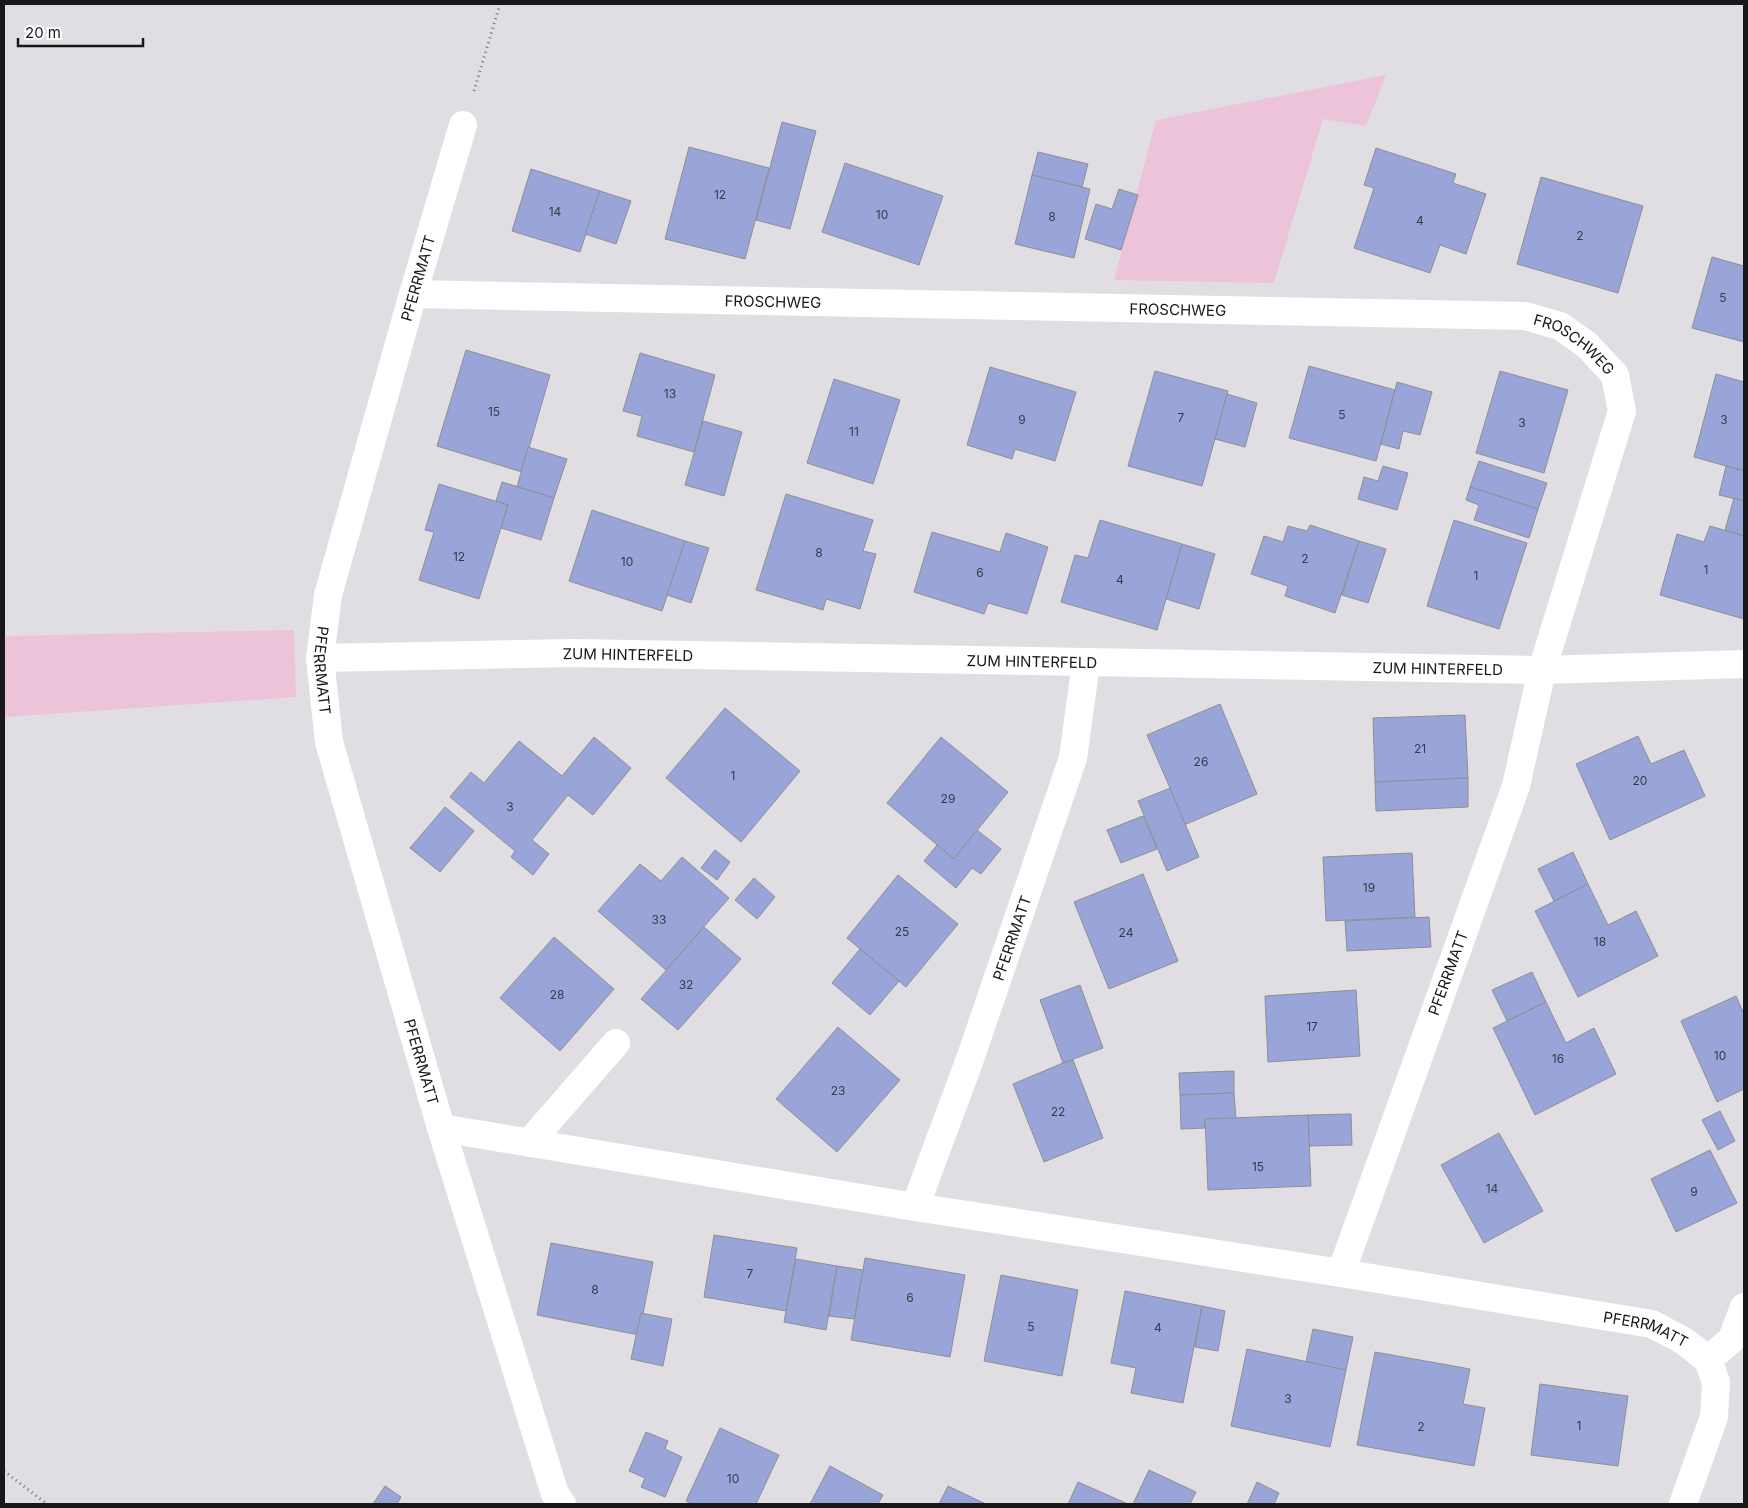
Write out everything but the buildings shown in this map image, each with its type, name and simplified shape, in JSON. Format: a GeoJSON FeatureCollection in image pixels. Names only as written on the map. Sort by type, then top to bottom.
{"type":"FeatureCollection","features":[{"type":"Feature","properties":{"kind":"street","name":"PFERRMATT"},"geometry":{"type":"LineString","coordinates":[[463,125],[328,595],[320,658],[329,742],[441,1128],[555,1494],[562,1504]]}},
{"type":"Feature","properties":{"kind":"street","name":"FROSCHWEG"},"geometry":{"type":"LineString","coordinates":[[413,294],[1525,316],[1560,326],[1587,345],[1615,374],[1622,411],[1542,670]]}},
{"type":"Feature","properties":{"kind":"street","name":"ZUM HINTERFELD"},"geometry":{"type":"LineString","coordinates":[[320,658],[573,653],[1542,670],[1744,664]]}},
{"type":"Feature","properties":{"kind":"street","name":"PFERRMATT"},"geometry":{"type":"LineString","coordinates":[[915,1207],[970,1059],[1073,758],[1086,663]]}},
{"type":"Feature","properties":{"kind":"street","name":"PFERRMATT"},"geometry":{"type":"LineString","coordinates":[[1341,1273],[1516,786],[1542,670]]}},
{"type":"Feature","properties":{"kind":"street"},"geometry":{"type":"LineString","coordinates":[[529,1144],[616,1044]]}},
{"type":"Feature","properties":{"kind":"street","name":"PFERRMATT"},"geometry":{"type":"LineString","coordinates":[[441,1128],[915,1207],[1341,1273],[1652,1324],[1684,1341],[1708,1360]]}},
{"type":"Feature","properties":{"kind":"street"},"geometry":{"type":"LineString","coordinates":[[1682,1504],[1714,1417],[1716,1382],[1708,1360],[1732,1339],[1744,1307]]}},
{"type":"Feature","properties":{"kind":"path"},"geometry":{"type":"LineString","coordinates":[[463,125],[500,4]]}},
{"type":"Feature","properties":{"kind":"path"},"geometry":{"type":"LineString","coordinates":[[4,1471],[47,1504]]}},
{"type":"Feature","properties":{"kind":"shaded area"},"geometry":{"type":"Polygon","coordinates":[[[1386,75],[1366,126],[1323,119],[1274,283],[1114,280],[1156,120],[1386,75]]]}},
{"type":"Feature","properties":{"kind":"shaded area"},"geometry":{"type":"Polygon","coordinates":[[[294,630],[296,697],[4,717],[4,636],[294,630]]]}}]}
